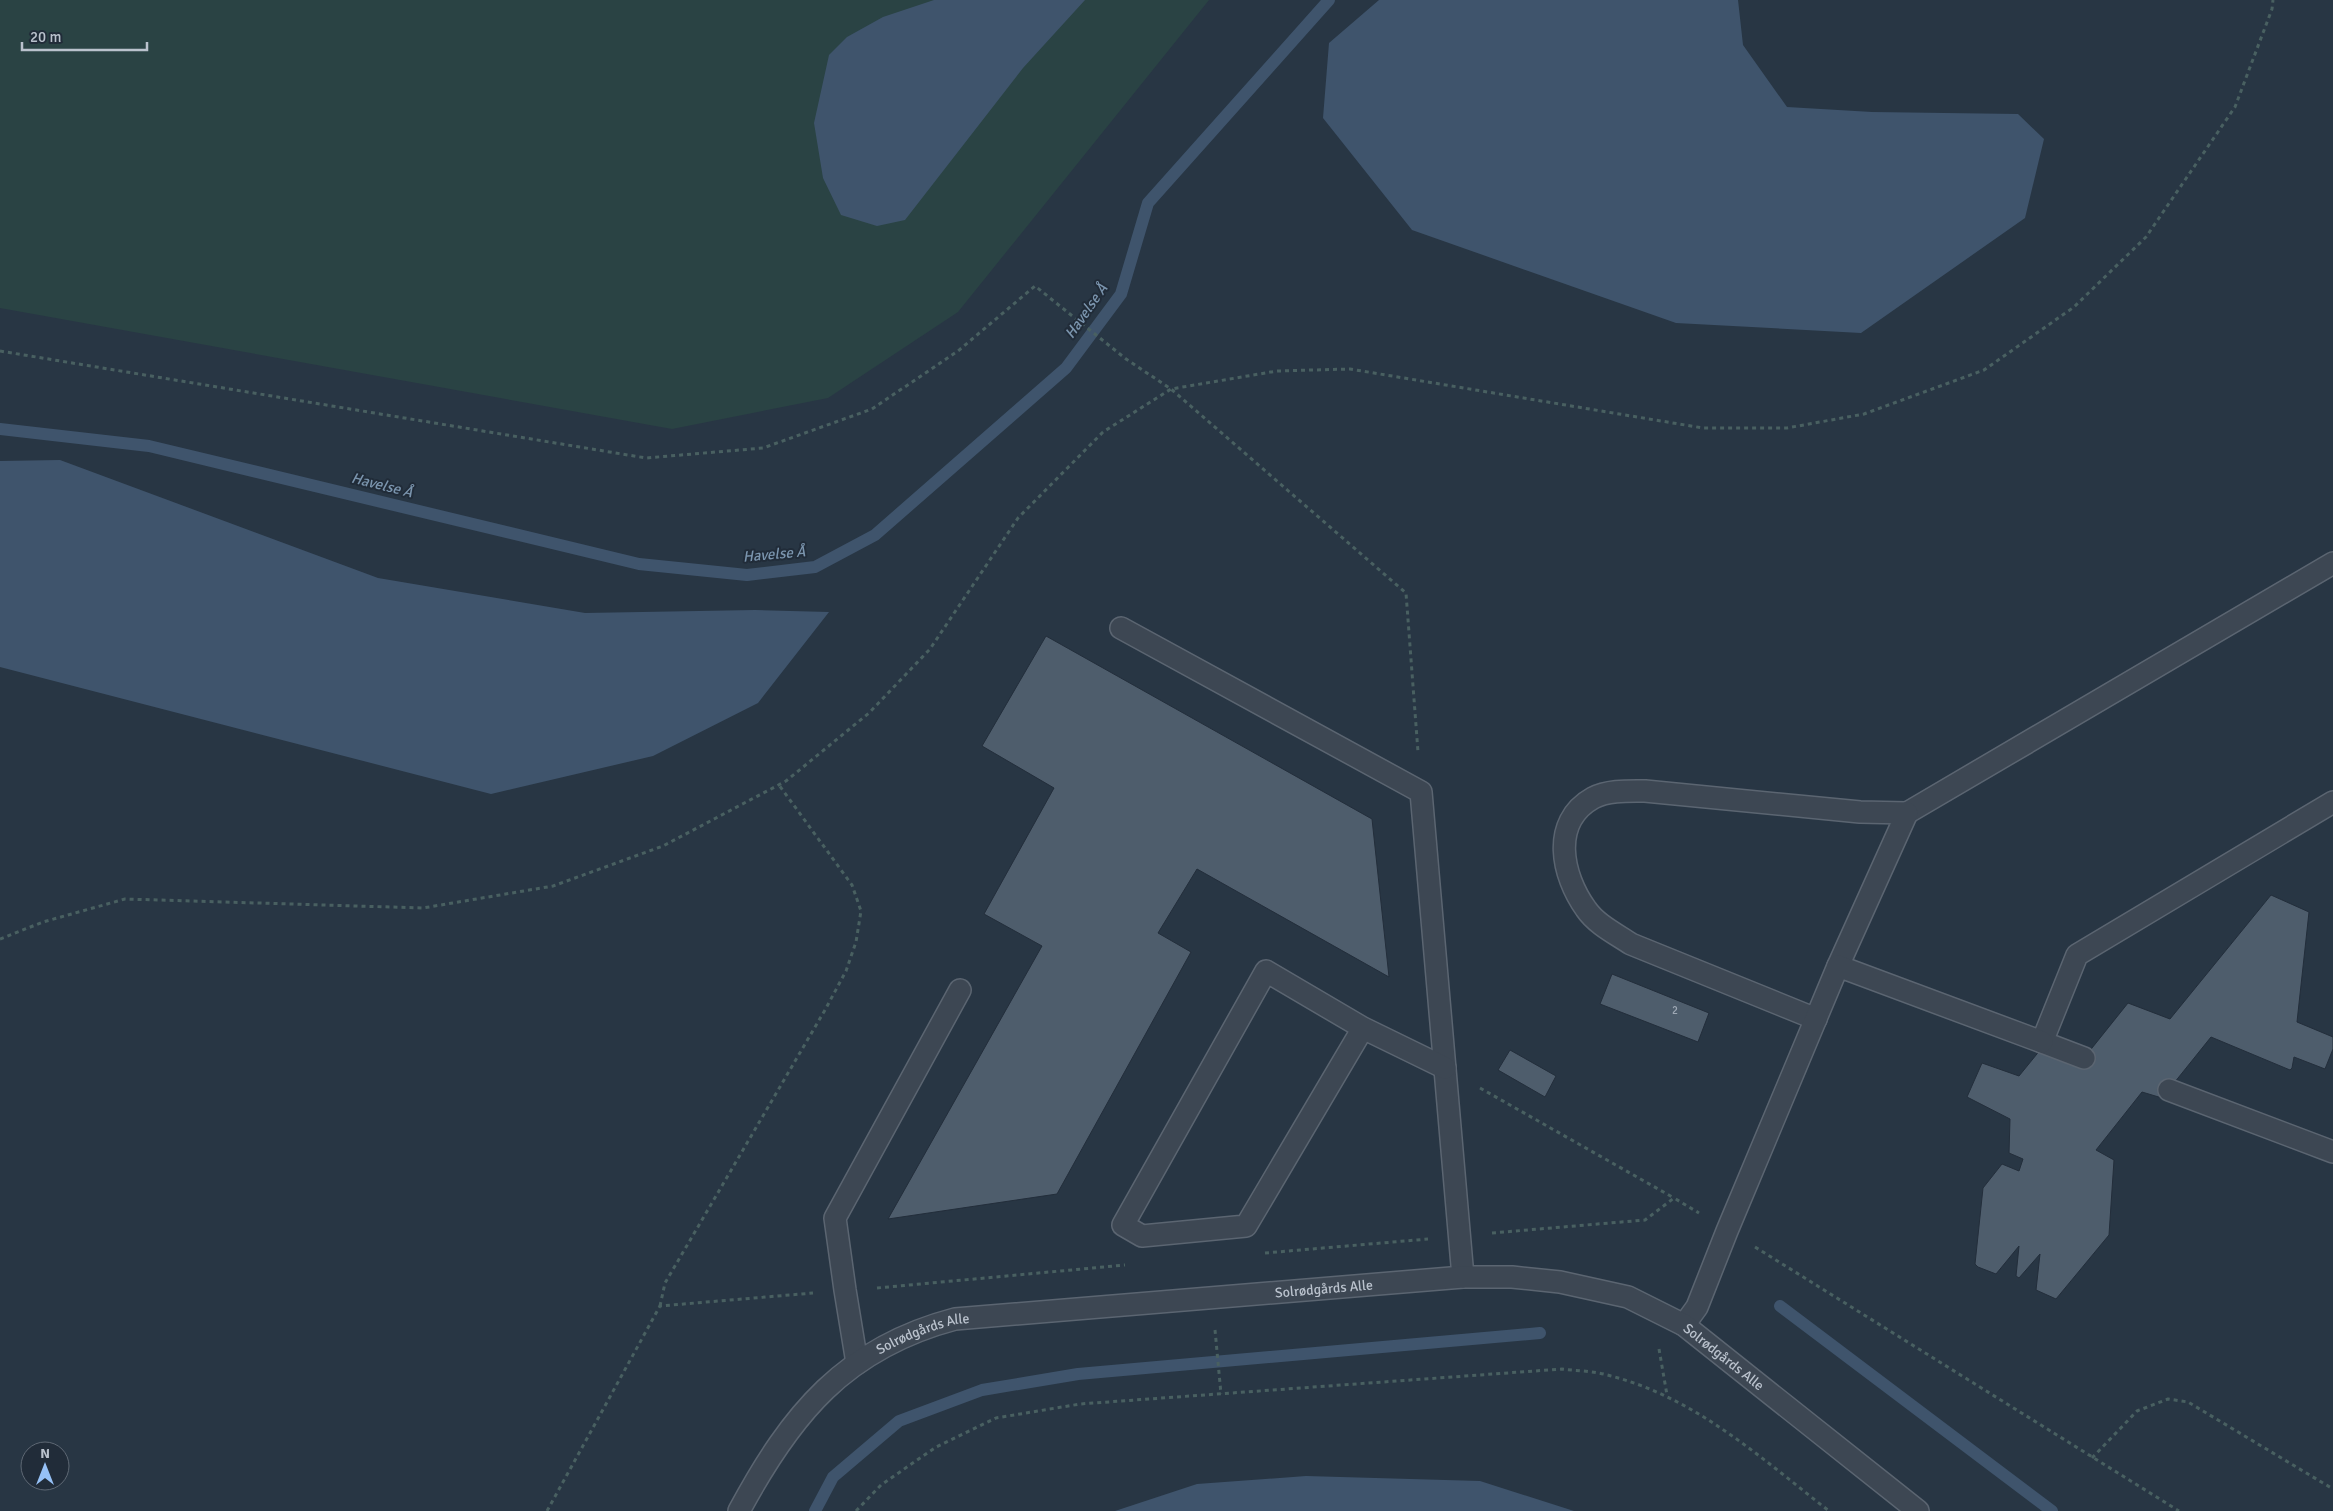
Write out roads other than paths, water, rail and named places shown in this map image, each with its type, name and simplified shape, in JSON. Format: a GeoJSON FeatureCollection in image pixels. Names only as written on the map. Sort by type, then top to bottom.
{"type":"FeatureCollection","features":[{"type":"Feature","properties":{"kind":"lane"},"geometry":{"type":"LineString","coordinates":[[1816,1019],[1631,944],[1608,929],[1586,910],[1574,889],[1565,867],[1563,845],[1570,824],[1580,807],[1594,797],[1619,792],[1645,791],[1860,812],[1907,813],[2333,563]]}},
{"type":"Feature","properties":{"kind":"lane"},"geometry":{"type":"LineString","coordinates":[[1120,628],[1421,792],[1463,1277]]}},
{"type":"Feature","properties":{"kind":"lane"},"geometry":{"type":"LineString","coordinates":[[2042,1042],[2077,955],[2333,802]]}},
{"type":"Feature","properties":{"kind":"lane"},"geometry":{"type":"LineString","coordinates":[[1684,1325],[1697,1307],[1838,966],[1907,813]]}},
{"type":"Feature","properties":{"kind":"lane"},"geometry":{"type":"LineString","coordinates":[[1838,966],[2084,1058]]}},
{"type":"Feature","properties":{"kind":"lane"},"geometry":{"type":"LineString","coordinates":[[1363,1028],[1246,1226],[1142,1236],[1123,1225],[1266,971],[1363,1028],[1445,1068]]}},
{"type":"Feature","properties":{"kind":"lane"},"geometry":{"type":"LineString","coordinates":[[858,1363],[835,1218],[960,990]]}},
{"type":"Feature","properties":{"kind":"lane"},"geometry":{"type":"LineString","coordinates":[[2169,1090],[2333,1152]]}},
{"type":"Feature","properties":{"kind":"lane","name":"Solrødgårds Alle"},"geometry":{"type":"LineString","coordinates":[[739,1511],[782,1438],[807,1406],[858,1363],[922,1328],[956,1319],[1463,1277],[1512,1276],[1594,1288],[1628,1297],[1684,1325],[1918,1511]]}},
{"type":"Feature","properties":{"kind":"water"},"geometry":{"type":"Polygon","coordinates":[[[934,0],[1085,0],[1023,68],[905,220],[877,226],[841,215],[823,178],[814,123],[829,55],[847,37],[883,17],[934,0]]]}},
{"type":"Feature","properties":{"kind":"water"},"geometry":{"type":"Polygon","coordinates":[[[1379,0],[1738,0],[1743,45],[1787,107],[1872,112],[2018,114],[2044,139],[2025,218],[1861,333],[1676,323],[1412,230],[1323,118],[1329,43],[1379,0]]]}},
{"type":"Feature","properties":{"kind":"water"},"geometry":{"type":"Polygon","coordinates":[[[60,460],[378,578],[585,613],[755,610],[829,612],[758,703],[653,756],[491,794],[0,667],[0,461],[60,460]]]}},
{"type":"Feature","properties":{"kind":"water"},"geometry":{"type":"Polygon","coordinates":[[[1306,1476],[1480,1481],[1574,1511],[1115,1511],[1197,1484],[1306,1476]]]}},
{"type":"Feature","properties":{"kind":"waterway","name":"Havelse Å"},"geometry":{"type":"LineString","coordinates":[[0,429],[149,446],[639,564],[747,575],[815,567],[875,535],[1066,368],[1121,294],[1148,203],[1329,0]]}},
{"type":"Feature","properties":{"kind":"waterway"},"geometry":{"type":"LineString","coordinates":[[1780,1306],[2052,1511]]}},
{"type":"Feature","properties":{"kind":"waterway"},"geometry":{"type":"LineString","coordinates":[[815,1511],[833,1477],[899,1421],[982,1390],[1078,1374],[1540,1333]]}}]}
